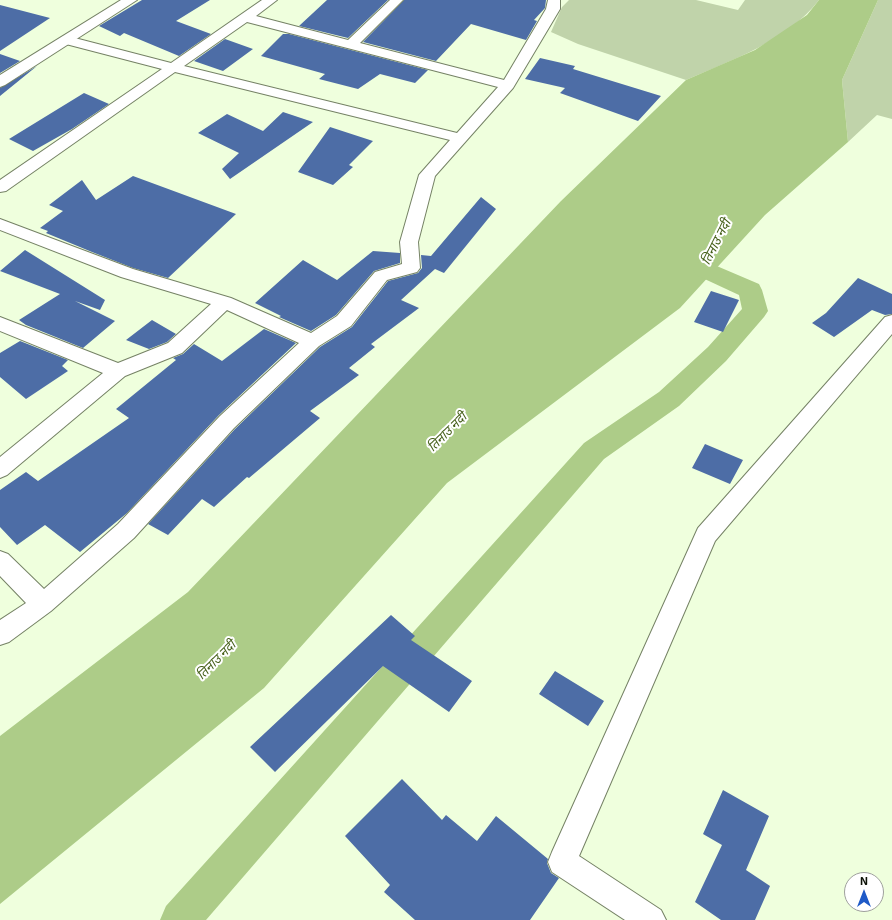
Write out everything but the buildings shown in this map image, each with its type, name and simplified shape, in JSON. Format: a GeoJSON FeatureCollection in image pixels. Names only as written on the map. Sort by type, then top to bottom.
{"type":"FeatureCollection","features":[{"type":"Feature","properties":{"kind":"street"},"geometry":{"type":"LineString","coordinates":[[0,82],[130,0]]}},
{"type":"Feature","properties":{"kind":"street"},"geometry":{"type":"LineString","coordinates":[[0,187],[271,0]]}},
{"type":"Feature","properties":{"kind":"street"},"geometry":{"type":"LineString","coordinates":[[351,44],[397,0]]}},
{"type":"Feature","properties":{"kind":"street"},"geometry":{"type":"LineString","coordinates":[[0,634],[43,604],[126,531],[227,422],[275,378],[312,341],[344,321],[380,276],[412,268],[409,242],[427,175],[508,85],[553,9],[554,0]]}},
{"type":"Feature","properties":{"kind":"street"},"geometry":{"type":"LineString","coordinates":[[246,18],[508,85]]}},
{"type":"Feature","properties":{"kind":"street"},"geometry":{"type":"LineString","coordinates":[[68,40],[263,91],[460,138]]}},
{"type":"Feature","properties":{"kind":"street"},"geometry":{"type":"LineString","coordinates":[[0,224],[127,273],[225,302],[312,341]]}},
{"type":"Feature","properties":{"kind":"street"},"geometry":{"type":"LineString","coordinates":[[0,469],[118,371],[174,348],[225,302]]}},
{"type":"Feature","properties":{"kind":"street"},"geometry":{"type":"LineString","coordinates":[[651,920],[562,862],[706,535],[892,322]]}},
{"type":"Feature","properties":{"kind":"street"},"geometry":{"type":"LineString","coordinates":[[0,324],[118,371]]}},
{"type":"Feature","properties":{"kind":"street"},"geometry":{"type":"LineString","coordinates":[[0,561],[43,604]]}},
{"type":"Feature","properties":{"kind":"shaded area"},"geometry":{"type":"Polygon","coordinates":[[[569,0],[696,0],[738,10],[745,0],[819,0],[791,27],[775,38],[740,57],[686,80],[578,44],[551,32],[562,7],[569,0]]]}},
{"type":"Feature","properties":{"kind":"shaded area"},"geometry":{"type":"Polygon","coordinates":[[[878,0],[892,0],[892,119],[877,115],[848,142],[842,80],[878,0]]]}},
{"type":"Feature","properties":{"kind":"water","name":"तिनाउ नदी"},"geometry":{"type":"Polygon","coordinates":[[[819,0],[878,0],[842,80],[848,142],[765,215],[680,308],[447,483],[264,688],[0,904],[0,736],[188,592],[561,201],[686,80],[755,50],[807,15],[819,0]]]}},
{"type":"Feature","properties":{"kind":"waterway","name":"तिनाउ नदी"},"geometry":{"type":"LineString","coordinates":[[180,920],[594,451],[669,399],[717,354],[755,311],[750,290],[705,269]]}}]}
